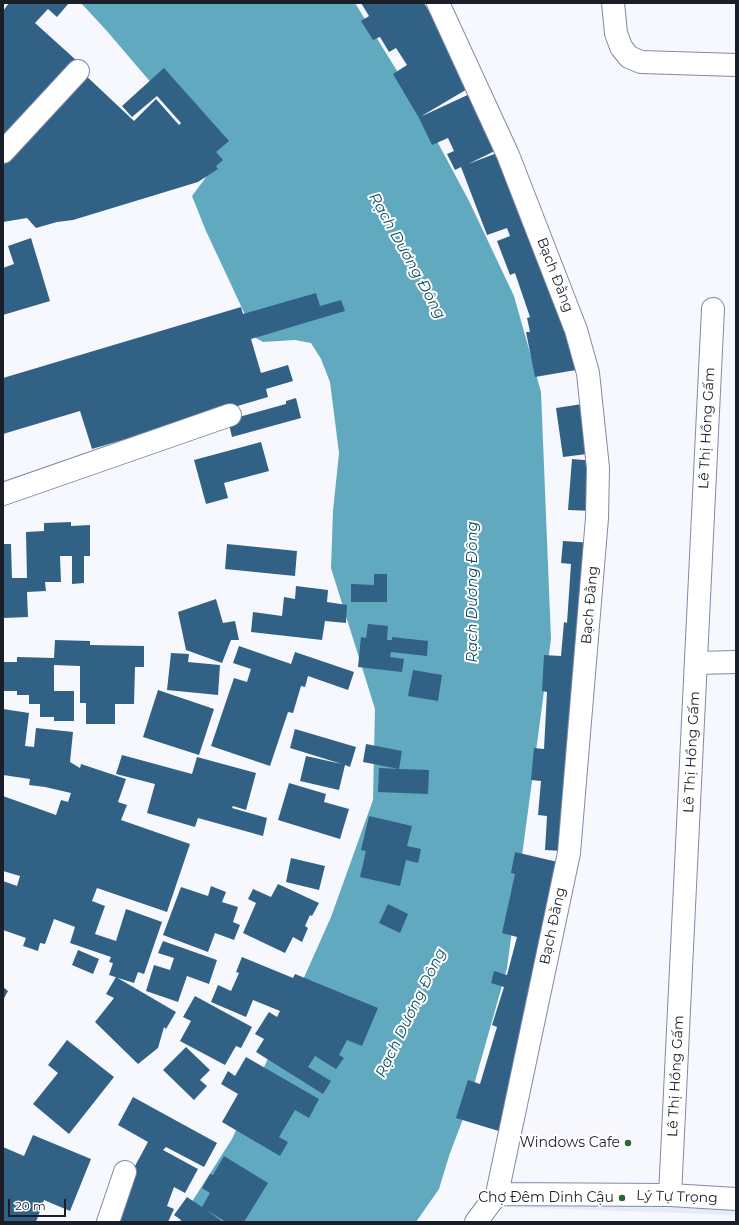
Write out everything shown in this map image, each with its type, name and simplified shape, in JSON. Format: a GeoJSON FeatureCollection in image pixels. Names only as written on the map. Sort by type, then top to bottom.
{"type":"FeatureCollection","features":[{"type":"Feature","properties":{"kind":"street","name":"Bạch Đằng"},"geometry":{"type":"LineString","coordinates":[[438,3],[508,155],[576,330],[588,373],[598,468],[597,518],[569,853],[497,1194],[476,1222]]}},
{"type":"Feature","properties":{"kind":"street"},"geometry":{"type":"LineString","coordinates":[[613,3],[616,33],[620,47],[629,57],[641,62],[736,65]]}},
{"type":"Feature","properties":{"kind":"street"},"geometry":{"type":"LineString","coordinates":[[3,152],[78,71]]}},
{"type":"Feature","properties":{"kind":"street","name":"Lê Thị Hồng Gấm"},"geometry":{"type":"LineString","coordinates":[[670,1195],[713,309]]}},
{"type":"Feature","properties":{"kind":"street"},"geometry":{"type":"LineString","coordinates":[[3,494],[230,415]]}},
{"type":"Feature","properties":{"kind":"street"},"geometry":{"type":"LineString","coordinates":[[696,663],[736,662]]}},
{"type":"Feature","properties":{"kind":"street"},"geometry":{"type":"LineString","coordinates":[[108,1222],[125,1172]]}},
{"type":"Feature","properties":{"kind":"street","name":"Lý Tự Trọng"},"geometry":{"type":"LineString","coordinates":[[497,1194],[670,1195],[736,1199]]}},
{"type":"Feature","properties":{"kind":"shaded area","name":"Chợ Đêm Dinh Cậu"},"geometry":{"type":"Polygon","coordinates":[[[509,1181],[736,1188],[736,1215],[508,1207],[509,1181]]]}},
{"type":"Feature","properties":{"kind":"water","name":"Rạch Dương Đông"},"geometry":{"type":"Polygon","coordinates":[[[81,3],[355,3],[415,100],[469,201],[514,296],[541,392],[551,639],[507,968],[468,1106],[450,1153],[439,1189],[416,1222],[179,1222],[232,1139],[331,917],[373,800],[375,709],[331,568],[333,511],[339,453],[330,382],[321,359],[311,343],[295,340],[263,342],[256,338],[206,231],[192,196],[218,161],[106,30],[81,3]]]}},
{"type":"Feature","properties":{"kind":"building"},"geometry":{"type":"Polygon","coordinates":[[[9,3],[69,3],[57,17],[48,9],[35,23],[76,60],[41,99],[3,147],[3,11],[9,3]]]}},
{"type":"Feature","properties":{"kind":"building"},"geometry":{"type":"Polygon","coordinates":[[[361,3],[424,3],[474,85],[420,117],[474,92],[501,148],[468,164],[505,150],[582,369],[535,377],[526,332],[530,332],[527,318],[530,317],[515,273],[510,275],[497,241],[510,236],[507,228],[487,235],[461,167],[455,170],[447,154],[454,151],[448,138],[432,145],[419,118],[393,74],[407,65],[396,48],[389,52],[380,37],[373,40],[361,21],[369,16],[361,3]]]}},
{"type":"Feature","properties":{"kind":"building"},"geometry":{"type":"Polygon","coordinates":[[[164,68],[229,141],[216,152],[223,160],[216,166],[218,169],[198,182],[73,220],[57,222],[36,228],[27,218],[3,222],[3,158],[82,72],[134,121],[156,99],[179,125],[181,123],[157,96],[132,117],[122,106],[164,68]]]}},
{"type":"Feature","properties":{"kind":"building"},"geometry":{"type":"Polygon","coordinates":[[[31,238],[50,301],[3,315],[3,268],[14,264],[8,246],[31,238]]]}},
{"type":"Feature","properties":{"kind":"building"},"geometry":{"type":"Polygon","coordinates":[[[316,293],[320,306],[341,300],[345,311],[251,339],[261,373],[288,365],[293,381],[266,389],[268,397],[92,449],[80,411],[3,434],[3,378],[241,307],[243,314],[316,293]]]}},
{"type":"Feature","properties":{"kind":"building"},"geometry":{"type":"Polygon","coordinates":[[[296,398],[301,418],[232,437],[228,420],[286,404],[286,401],[296,398]]]}},
{"type":"Feature","properties":{"kind":"building"},"geometry":{"type":"Polygon","coordinates":[[[589,403],[595,453],[563,457],[556,408],[589,403]]]}},
{"type":"Feature","properties":{"kind":"building"},"geometry":{"type":"Polygon","coordinates":[[[261,442],[269,471],[224,483],[228,498],[206,504],[194,460],[261,442]]]}},
{"type":"Feature","properties":{"kind":"building"},"geometry":{"type":"Polygon","coordinates":[[[572,459],[596,461],[593,511],[568,510],[572,459]]]}},
{"type":"Feature","properties":{"kind":"building"},"geometry":{"type":"Polygon","coordinates":[[[71,522],[71,526],[90,525],[90,556],[84,556],[84,583],[72,584],[72,556],[60,556],[61,582],[45,582],[46,591],[27,592],[28,617],[3,618],[3,544],[11,544],[12,578],[27,578],[26,532],[44,531],[44,523],[71,522]]]}},
{"type":"Feature","properties":{"kind":"building"},"geometry":{"type":"Polygon","coordinates":[[[563,541],[593,543],[562,851],[545,850],[547,816],[538,815],[541,781],[531,780],[534,748],[544,749],[547,692],[542,691],[544,655],[561,656],[564,622],[567,623],[571,564],[561,563],[563,541]]]}},
{"type":"Feature","properties":{"kind":"building"},"geometry":{"type":"Polygon","coordinates":[[[227,544],[297,551],[295,576],[225,569],[227,544]]]}},
{"type":"Feature","properties":{"kind":"building"},"geometry":{"type":"Polygon","coordinates":[[[374,574],[387,574],[387,602],[351,602],[351,584],[374,585],[374,574]]]}},
{"type":"Feature","properties":{"kind":"building"},"geometry":{"type":"Polygon","coordinates":[[[296,586],[328,590],[327,602],[347,605],[346,623],[325,621],[322,640],[251,632],[253,612],[282,616],[284,597],[295,599],[296,586]]]}},
{"type":"Feature","properties":{"kind":"building"},"geometry":{"type":"Polygon","coordinates":[[[216,599],[223,623],[235,621],[239,640],[231,640],[222,663],[186,650],[178,612],[216,599]]]}},
{"type":"Feature","properties":{"kind":"building"},"geometry":{"type":"Polygon","coordinates":[[[368,624],[388,626],[387,640],[392,640],[392,637],[428,641],[427,656],[391,652],[390,657],[404,659],[402,672],[358,667],[361,637],[366,638],[368,624]]]}},
{"type":"Feature","properties":{"kind":"building"},"geometry":{"type":"Polygon","coordinates":[[[55,640],[90,641],[90,645],[144,646],[144,667],[135,667],[134,704],[115,704],[115,724],[86,724],[86,703],[80,703],[80,666],[54,665],[54,691],[74,691],[74,721],[54,721],[54,717],[40,717],[40,704],[29,704],[29,695],[17,695],[17,691],[3,691],[3,662],[17,662],[17,657],[54,658],[55,640]]]}},
{"type":"Feature","properties":{"kind":"building"},"geometry":{"type":"Polygon","coordinates":[[[239,646],[291,664],[295,652],[354,672],[348,690],[308,676],[305,687],[301,686],[293,713],[288,712],[270,766],[211,746],[234,678],[247,682],[251,669],[233,663],[239,646]]]}},
{"type":"Feature","properties":{"kind":"building"},"geometry":{"type":"Polygon","coordinates":[[[171,653],[189,654],[188,662],[220,665],[218,695],[167,690],[171,653]]]}},
{"type":"Feature","properties":{"kind":"building"},"geometry":{"type":"Polygon","coordinates":[[[413,670],[442,675],[438,701],[408,696],[413,670]]]}},
{"type":"Feature","properties":{"kind":"building"},"geometry":{"type":"Polygon","coordinates":[[[158,690],[214,709],[199,755],[143,737],[158,690]]]}},
{"type":"Feature","properties":{"kind":"building"},"geometry":{"type":"Polygon","coordinates":[[[3,709],[29,713],[25,746],[34,747],[36,728],[73,732],[70,762],[80,768],[81,764],[126,779],[118,802],[127,805],[121,820],[190,844],[167,912],[97,888],[92,901],[105,906],[95,934],[116,941],[126,909],[162,922],[144,974],[138,972],[134,983],[109,975],[113,963],[109,962],[111,957],[70,943],[75,927],[54,919],[45,944],[40,943],[38,951],[23,946],[26,938],[3,930],[3,881],[17,886],[20,876],[3,871],[3,796],[56,815],[61,800],[68,802],[71,793],[29,785],[30,779],[3,775],[3,709]]]}},
{"type":"Feature","properties":{"kind":"building"},"geometry":{"type":"Polygon","coordinates":[[[295,729],[356,747],[350,767],[345,765],[339,790],[300,781],[306,756],[342,764],[290,748],[295,729]]]}},
{"type":"Feature","properties":{"kind":"building"},"geometry":{"type":"Polygon","coordinates":[[[366,744],[402,751],[399,769],[363,762],[366,744]]]}},
{"type":"Feature","properties":{"kind":"building"},"geometry":{"type":"Polygon","coordinates":[[[122,755],[192,774],[197,757],[256,773],[246,810],[233,806],[232,808],[267,818],[263,836],[198,818],[195,827],[147,813],[155,784],[116,774],[122,755]]]}},
{"type":"Feature","properties":{"kind":"building"},"geometry":{"type":"Polygon","coordinates":[[[379,768],[429,770],[428,794],[378,792],[379,768]]]}},
{"type":"Feature","properties":{"kind":"building"},"geometry":{"type":"Polygon","coordinates":[[[289,783],[326,794],[324,802],[349,809],[340,839],[278,820],[289,783]]]}},
{"type":"Feature","properties":{"kind":"building"},"geometry":{"type":"Polygon","coordinates":[[[369,816],[412,826],[407,846],[421,849],[418,863],[406,860],[400,886],[360,877],[366,851],[361,850],[369,816]]]}},
{"type":"Feature","properties":{"kind":"building"},"geometry":{"type":"Polygon","coordinates":[[[515,852],[562,863],[502,1132],[456,1118],[468,1080],[480,1084],[497,1027],[492,1025],[504,987],[491,983],[494,971],[507,975],[517,937],[502,933],[515,874],[511,873],[515,852]]]}},
{"type":"Feature","properties":{"kind":"building"},"geometry":{"type":"Polygon","coordinates":[[[291,858],[325,866],[319,890],[286,882],[291,858]]]}},
{"type":"Feature","properties":{"kind":"building"},"geometry":{"type":"Polygon","coordinates":[[[278,884],[319,903],[312,916],[310,915],[305,926],[308,928],[302,942],[293,937],[285,953],[243,933],[256,903],[248,899],[253,889],[271,897],[278,884]]]}},
{"type":"Feature","properties":{"kind":"building"},"geometry":{"type":"Polygon","coordinates":[[[211,886],[226,892],[222,902],[238,907],[233,922],[240,925],[234,940],[215,933],[208,952],[163,935],[181,887],[208,896],[211,886]]]}},
{"type":"Feature","properties":{"kind":"building"},"geometry":{"type":"Polygon","coordinates":[[[388,904],[408,914],[400,933],[379,923],[388,904]]]}},
{"type":"Feature","properties":{"kind":"building"},"geometry":{"type":"Polygon","coordinates":[[[163,941],[217,960],[209,984],[187,976],[178,1002],[146,991],[154,965],[170,970],[174,958],[158,953],[163,941]]]}},
{"type":"Feature","properties":{"kind":"building"},"geometry":{"type":"Polygon","coordinates":[[[78,950],[99,959],[93,974],[72,965],[78,950]]]}},
{"type":"Feature","properties":{"kind":"building"},"geometry":{"type":"Polygon","coordinates":[[[242,957],[293,978],[295,974],[378,1008],[362,1046],[347,1040],[339,1055],[344,1058],[336,1069],[315,1056],[308,1067],[331,1081],[323,1094],[256,1052],[264,1039],[255,1034],[269,1012],[277,1017],[280,1011],[253,1000],[246,1017],[211,1002],[218,985],[231,991],[239,973],[236,972],[242,957]]]}},
{"type":"Feature","properties":{"kind":"building"},"geometry":{"type":"Polygon","coordinates":[[[116,977],[176,1012],[166,1029],[164,1027],[158,1048],[138,1064],[95,1022],[114,998],[106,994],[116,977]]]}},
{"type":"Feature","properties":{"kind":"building"},"geometry":{"type":"Polygon","coordinates":[[[3,987],[8,991],[3,1000],[3,987]]]}},
{"type":"Feature","properties":{"kind":"building"},"geometry":{"type":"Polygon","coordinates":[[[195,996],[252,1027],[241,1048],[236,1046],[225,1065],[180,1041],[191,1021],[183,1017],[195,996]]]}},
{"type":"Feature","properties":{"kind":"building"},"geometry":{"type":"Polygon","coordinates":[[[67,1040],[114,1077],[69,1134],[33,1104],[58,1073],[48,1065],[67,1040]]]}},
{"type":"Feature","properties":{"kind":"building"},"geometry":{"type":"Polygon","coordinates":[[[186,1047],[210,1070],[200,1080],[207,1086],[194,1100],[163,1070],[186,1047]]]}},
{"type":"Feature","properties":{"kind":"building"},"geometry":{"type":"Polygon","coordinates":[[[246,1057],[319,1099],[309,1118],[295,1110],[279,1137],[288,1142],[280,1156],[222,1122],[238,1094],[221,1084],[228,1071],[235,1076],[246,1057]]]}},
{"type":"Feature","properties":{"kind":"building"},"geometry":{"type":"Polygon","coordinates":[[[133,1097],[217,1143],[204,1167],[166,1147],[163,1150],[198,1169],[185,1193],[174,1187],[167,1206],[174,1209],[168,1222],[114,1221],[135,1166],[148,1142],[118,1125],[133,1097]]]}},
{"type":"Feature","properties":{"kind":"building"},"geometry":{"type":"Polygon","coordinates":[[[33,1135],[91,1159],[70,1211],[44,1200],[36,1222],[3,1222],[3,1147],[24,1156],[33,1135]]]}},
{"type":"Feature","properties":{"kind":"building"},"geometry":{"type":"Polygon","coordinates":[[[224,1156],[268,1183],[244,1222],[226,1222],[205,1209],[223,1222],[184,1222],[174,1215],[187,1197],[202,1207],[210,1193],[202,1188],[210,1174],[213,1175],[224,1156]]]}},
{"type":"Feature","properties":{"kind":"place","name":"Windows Cafe"},"geometry":{"type":"Point","coordinates":[628,1143]}},
{"type":"Feature","properties":{"kind":"place","name":"Chợ Đêm Dinh Cậu"},"geometry":{"type":"Point","coordinates":[622,1198]}}]}
